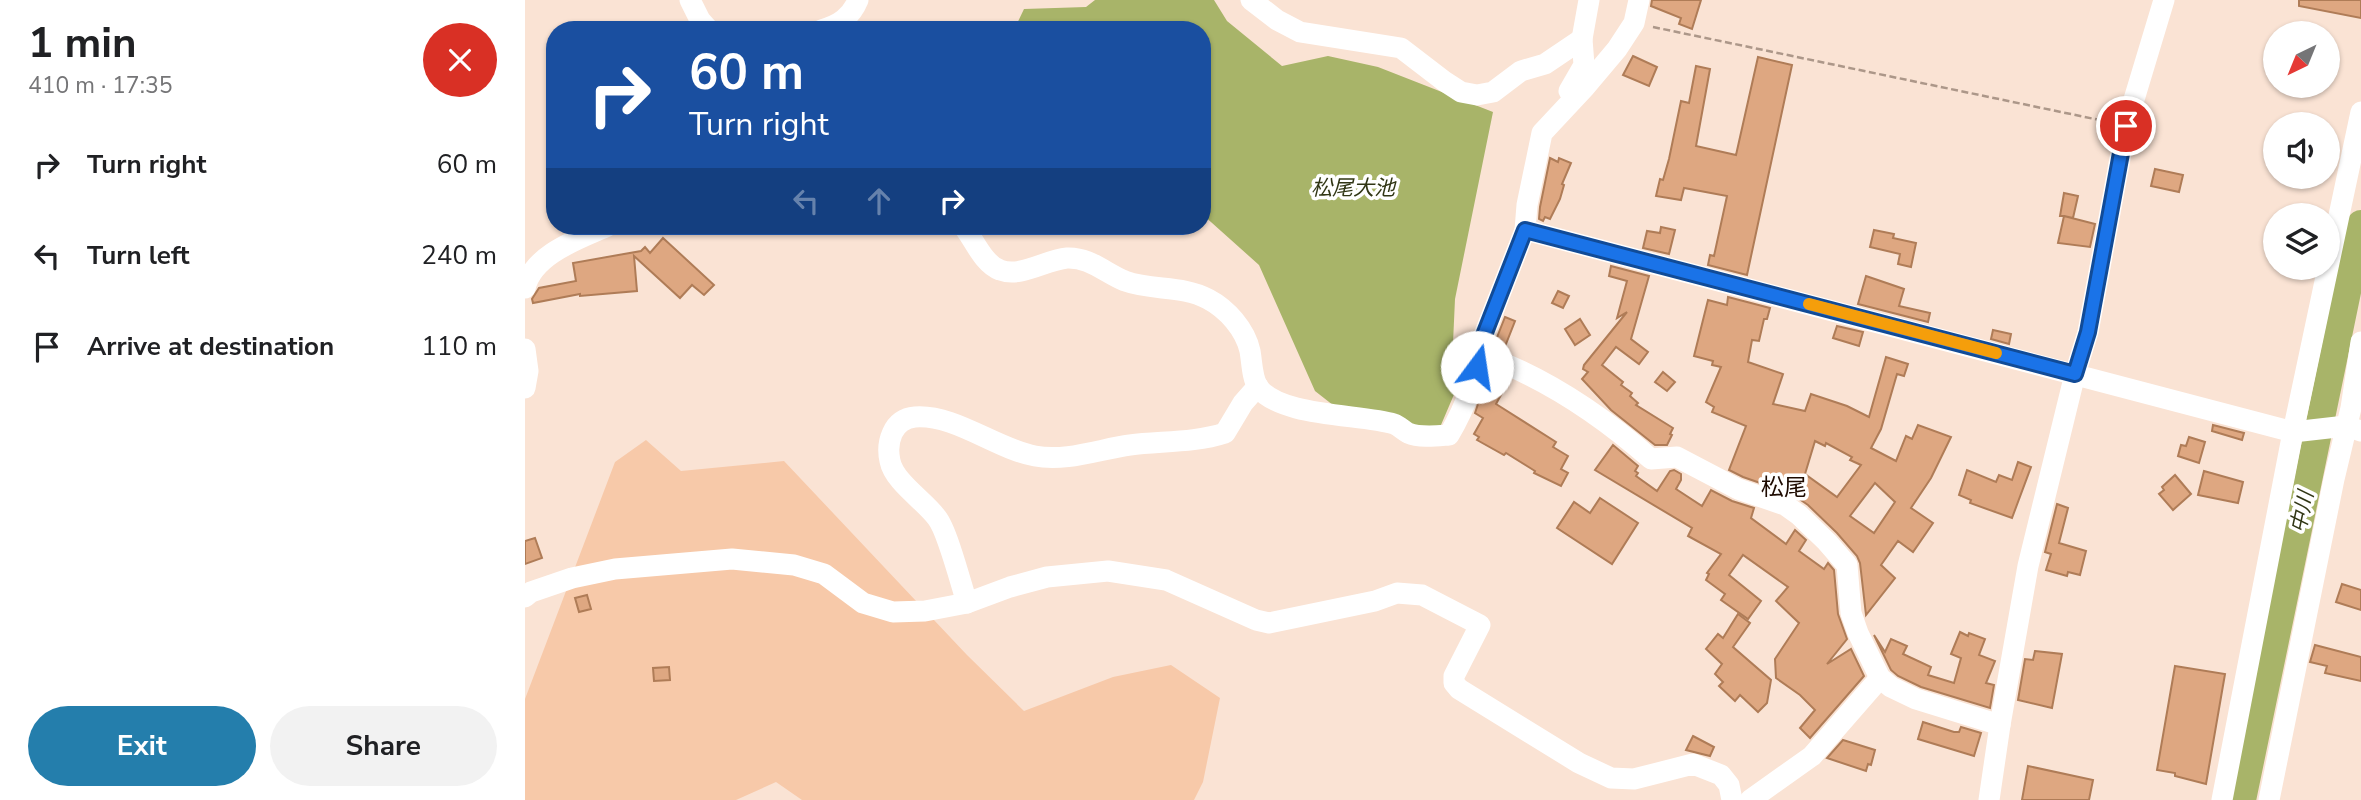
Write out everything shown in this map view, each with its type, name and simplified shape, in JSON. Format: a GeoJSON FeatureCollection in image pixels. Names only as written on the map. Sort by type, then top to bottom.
{"type":"FeatureCollection","features":[{"type":"Feature","properties":{"kind":"street"},"geometry":{"type":"LineString","coordinates":[[690,0],[701,21]]}},
{"type":"Feature","properties":{"kind":"street"},"geometry":{"type":"LineString","coordinates":[[842,21],[858,0]]}},
{"type":"Feature","properties":{"kind":"street"},"geometry":{"type":"LineString","coordinates":[[1251,0],[1277,20],[1300,32],[1401,48],[1461,92],[1478,95],[1493,92],[1521,71],[1545,64],[1582,40]]}},
{"type":"Feature","properties":{"kind":"street"},"geometry":{"type":"LineString","coordinates":[[1552,120],[1584,65],[1582,40],[1590,0]]}},
{"type":"Feature","properties":{"kind":"street"},"geometry":{"type":"LineString","coordinates":[[969,235],[988,262],[1003,272],[1016,272],[1067,258],[1090,261],[1123,280],[1195,293],[1209,299],[1235,321],[1249,349],[1258,386],[1271,398],[1322,414],[1397,425],[1408,433],[1429,437],[1449,435],[1471,386],[1477,367],[1477,353],[1525,230],[1527,205],[1542,133],[1602,69],[1634,23],[1639,0]]}},
{"type":"Feature","properties":{"kind":"street"},"geometry":{"type":"LineString","coordinates":[[1989,800],[2028,566],[2075,374],[2088,332],[2126,126],[2164,0]]}},
{"type":"Feature","properties":{"kind":"street"},"geometry":{"type":"LineString","coordinates":[[2222,800],[2294,432],[2361,111]]}},
{"type":"Feature","properties":{"kind":"street"},"geometry":{"type":"LineString","coordinates":[[1525,230],[2294,432],[2354,429]]}},
{"type":"Feature","properties":{"kind":"street"},"geometry":{"type":"LineString","coordinates":[[525,288],[528,277],[555,251],[589,235]]}},
{"type":"Feature","properties":{"kind":"street"},"geometry":{"type":"LineString","coordinates":[[2269,800],[2354,429],[2361,342]]}},
{"type":"Feature","properties":{"kind":"street"},"geometry":{"type":"LineString","coordinates":[[525,349],[528,371],[525,388]]}},
{"type":"Feature","properties":{"kind":"street"},"geometry":{"type":"LineString","coordinates":[[1477,353],[1509,364],[1557,391],[1619,431],[1651,459],[1677,457],[1738,489],[1785,505],[1827,542],[1847,565],[1851,613],[1879,678],[1916,699],[2000,725]]}},
{"type":"Feature","properties":{"kind":"street"},"geometry":{"type":"LineString","coordinates":[[967,603],[939,519],[894,473],[890,463],[888,439],[899,423],[913,417],[940,420],[1035,456],[1061,457],[1130,445],[1210,438],[1225,433],[1243,403],[1258,386]]}},
{"type":"Feature","properties":{"kind":"street"},"geometry":{"type":"LineString","coordinates":[[525,597],[531,592],[572,578],[615,569],[732,559],[794,565],[824,574],[863,603],[893,612],[925,611],[967,603],[1047,577],[1108,571],[1166,580],[1256,620],[1269,623],[1375,601],[1397,593],[1422,596],[1480,625],[1454,676],[1454,683],[1459,689],[1579,763],[1611,778],[1634,779],[1693,764],[1721,775],[1729,785],[1732,800]]}},
{"type":"Feature","properties":{"kind":"street"},"geometry":{"type":"LineString","coordinates":[[1749,800],[1812,756],[1879,678]]}},
{"type":"Feature","properties":{"kind":"path"},"geometry":{"type":"LineString","coordinates":[[1634,23],[2126,126]]}},
{"type":"Feature","properties":{"kind":"shaded area"},"geometry":{"type":"Polygon","coordinates":[[[646,440],[681,471],[784,461],[967,655],[1024,711],[1113,677],[1171,665],[1220,698],[1203,782],[1194,800],[802,800],[776,782],[736,800],[525,800],[525,699],[615,462],[646,440]]]}},
{"type":"Feature","properties":{"kind":"water","name":"松尾大池"},"geometry":{"type":"Polygon","coordinates":[[[1095,0],[1214,0],[1227,21],[1282,66],[1328,56],[1378,67],[1493,112],[1455,299],[1453,343],[1461,378],[1438,432],[1338,409],[1315,391],[1259,265],[1211,222],[1211,21],[1018,21],[1024,9],[1086,7],[1095,0]]]}},
{"type":"Feature","properties":{"kind":"building"},"geometry":{"type":"Polygon","coordinates":[[[1652,0],[1701,0],[1692,29],[1679,24],[1681,18],[1651,6],[1652,0]]]}},
{"type":"Feature","properties":{"kind":"building"},"geometry":{"type":"Polygon","coordinates":[[[2299,0],[2361,0],[2361,18],[2299,6],[2299,0]]]}},
{"type":"Feature","properties":{"kind":"building"},"geometry":{"type":"Polygon","coordinates":[[[1633,56],[1657,67],[1649,86],[1623,75],[1633,56]]]}},
{"type":"Feature","properties":{"kind":"building"},"geometry":{"type":"Polygon","coordinates":[[[1758,57],[1792,65],[1747,275],[1708,265],[1710,255],[1714,256],[1727,196],[1684,188],[1681,200],[1656,196],[1669,159],[1681,101],[1689,103],[1696,66],[1710,69],[1696,146],[1736,155],[1758,57]]]}},
{"type":"Feature","properties":{"kind":"building"},"geometry":{"type":"Polygon","coordinates":[[[1550,158],[1571,163],[1562,184],[1564,185],[1560,199],[1550,219],[1545,217],[1543,221],[1539,219],[1540,207],[1550,158]]]}},
{"type":"Feature","properties":{"kind":"building"},"geometry":{"type":"Polygon","coordinates":[[[2155,169],[2183,175],[2179,192],[2151,186],[2155,169]]]}},
{"type":"Feature","properties":{"kind":"building"},"geometry":{"type":"Polygon","coordinates":[[[2064,193],[2078,196],[2073,218],[2060,216],[2064,193]]]}},
{"type":"Feature","properties":{"kind":"building"},"geometry":{"type":"Polygon","coordinates":[[[2064,216],[2095,224],[2090,247],[2058,243],[2064,216]]]}},
{"type":"Feature","properties":{"kind":"building"},"geometry":{"type":"Polygon","coordinates":[[[1661,227],[1675,230],[1669,254],[1643,248],[1647,231],[1660,233],[1661,227]]]}},
{"type":"Feature","properties":{"kind":"building"},"geometry":{"type":"Polygon","coordinates":[[[1874,230],[1916,243],[1911,267],[1898,264],[1900,254],[1870,247],[1874,230]]]}},
{"type":"Feature","properties":{"kind":"building"},"geometry":{"type":"Polygon","coordinates":[[[663,238],[714,285],[704,295],[692,285],[680,298],[634,256],[637,291],[580,294],[533,303],[532,299],[539,288],[576,281],[573,263],[641,251],[645,247],[650,253],[663,238]]]}},
{"type":"Feature","properties":{"kind":"building"},"geometry":{"type":"Polygon","coordinates":[[[1611,266],[1649,276],[1631,339],[1648,352],[1639,364],[1616,347],[1602,365],[1623,382],[1621,385],[1632,393],[1630,396],[1638,403],[1636,405],[1673,428],[1667,445],[1655,445],[1611,410],[1582,379],[1588,372],[1583,369],[1584,365],[1627,312],[1617,318],[1627,281],[1609,276],[1611,266]]]}},
{"type":"Feature","properties":{"kind":"building"},"geometry":{"type":"Polygon","coordinates":[[[1866,276],[1904,289],[1899,306],[1930,313],[1928,322],[1858,304],[1866,276]]]}},
{"type":"Feature","properties":{"kind":"building"},"geometry":{"type":"Polygon","coordinates":[[[1558,291],[1569,296],[1563,308],[1552,303],[1558,291]]]}},
{"type":"Feature","properties":{"kind":"building"},"geometry":{"type":"Polygon","coordinates":[[[1728,297],[1770,308],[1767,319],[1764,319],[1759,341],[1752,340],[1748,362],[1783,374],[1773,404],[1805,411],[1811,394],[1847,406],[1869,417],[1886,357],[1908,364],[1904,376],[1897,374],[1881,429],[1871,448],[1896,461],[1906,436],[1912,439],[1918,425],[1951,437],[1931,478],[1911,508],[1933,523],[1913,552],[1898,541],[1881,565],[1895,578],[1866,615],[1860,563],[1837,533],[1808,505],[1792,494],[1729,470],[1746,426],[1712,412],[1714,407],[1706,402],[1721,367],[1712,365],[1713,361],[1694,356],[1708,300],[1727,305],[1728,297]],[[1815,441],[1805,474],[1837,497],[1861,465],[1826,443],[1825,446],[1815,441]],[[1875,483],[1850,516],[1874,533],[1895,502],[1875,483]]]}},
{"type":"Feature","properties":{"kind":"building"},"geometry":{"type":"Polygon","coordinates":[[[1505,317],[1515,321],[1504,349],[1494,345],[1505,317]]]}},
{"type":"Feature","properties":{"kind":"building"},"geometry":{"type":"Polygon","coordinates":[[[1580,319],[1590,335],[1575,345],[1565,329],[1580,319]]]}},
{"type":"Feature","properties":{"kind":"building"},"geometry":{"type":"Polygon","coordinates":[[[1837,326],[1863,332],[1859,346],[1833,338],[1837,326]]]}},
{"type":"Feature","properties":{"kind":"building"},"geometry":{"type":"Polygon","coordinates":[[[1993,330],[2011,334],[2009,344],[1991,339],[1993,330]]]}},
{"type":"Feature","properties":{"kind":"building"},"geometry":{"type":"Polygon","coordinates":[[[1663,372],[1675,382],[1667,391],[1655,382],[1663,372]]]}},
{"type":"Feature","properties":{"kind":"building"},"geometry":{"type":"Polygon","coordinates":[[[1485,383],[1502,393],[1496,404],[1556,442],[1553,447],[1568,456],[1561,469],[1568,473],[1561,486],[1534,473],[1535,471],[1506,453],[1504,455],[1477,440],[1479,437],[1474,434],[1483,418],[1475,413],[1485,383]]]}},
{"type":"Feature","properties":{"kind":"building"},"geometry":{"type":"Polygon","coordinates":[[[2213,425],[2244,433],[2242,440],[2212,431],[2213,425]]]}},
{"type":"Feature","properties":{"kind":"building"},"geometry":{"type":"Polygon","coordinates":[[[2189,437],[2205,442],[2199,463],[2178,456],[2181,445],[2186,446],[2189,437]]]}},
{"type":"Feature","properties":{"kind":"building"},"geometry":{"type":"Polygon","coordinates":[[[1613,445],[1638,466],[1636,476],[1657,491],[1670,471],[1674,470],[1681,474],[1676,489],[1702,506],[1711,490],[1754,508],[1751,518],[1786,544],[1795,530],[1806,540],[1799,551],[1824,569],[1828,563],[1834,570],[1838,614],[1847,639],[1827,664],[1851,649],[1864,676],[1810,738],[1800,728],[1815,710],[1776,678],[1775,659],[1799,623],[1776,601],[1788,587],[1743,555],[1729,575],[1761,601],[1748,619],[1721,600],[1725,594],[1706,580],[1709,574],[1707,573],[1721,554],[1688,536],[1692,528],[1595,470],[1613,445]]]}},
{"type":"Feature","properties":{"kind":"building"},"geometry":{"type":"Polygon","coordinates":[[[2018,462],[2031,467],[2012,518],[1970,503],[1971,500],[1959,495],[1967,470],[1996,482],[1999,475],[2012,480],[2018,462]]]}},
{"type":"Feature","properties":{"kind":"building"},"geometry":{"type":"Polygon","coordinates":[[[2204,471],[2243,482],[2238,503],[2198,495],[2204,471]]]}},
{"type":"Feature","properties":{"kind":"building"},"geometry":{"type":"Polygon","coordinates":[[[2175,475],[2191,494],[2173,510],[2159,494],[2164,490],[2162,487],[2175,475]]]}},
{"type":"Feature","properties":{"kind":"building"},"geometry":{"type":"Polygon","coordinates":[[[1600,498],[1638,523],[1612,564],[1557,528],[1574,502],[1590,513],[1600,498]]]}},
{"type":"Feature","properties":{"kind":"building"},"geometry":{"type":"Polygon","coordinates":[[[2057,504],[2068,508],[2059,543],[2086,551],[2080,575],[2068,572],[2067,576],[2046,570],[2051,554],[2045,552],[2057,504]]]}},
{"type":"Feature","properties":{"kind":"building"},"geometry":{"type":"Polygon","coordinates":[[[535,538],[542,558],[525,564],[525,541],[535,538]]]}},
{"type":"Feature","properties":{"kind":"building"},"geometry":{"type":"Polygon","coordinates":[[[2342,584],[2361,590],[2361,610],[2336,602],[2342,584]]]}},
{"type":"Feature","properties":{"kind":"building"},"geometry":{"type":"Polygon","coordinates":[[[587,595],[591,609],[579,612],[575,598],[587,595]]]}},
{"type":"Feature","properties":{"kind":"building"},"geometry":{"type":"Polygon","coordinates":[[[1738,614],[1750,623],[1733,647],[1771,680],[1767,703],[1758,712],[1740,695],[1735,701],[1719,686],[1723,682],[1715,674],[1722,664],[1706,649],[1718,634],[1723,638],[1738,614]]]}},
{"type":"Feature","properties":{"kind":"building"},"geometry":{"type":"Polygon","coordinates":[[[1960,632],[1985,639],[1979,655],[1995,661],[1986,683],[1994,685],[1990,708],[1921,687],[1898,676],[1891,670],[1874,635],[1885,652],[1891,639],[1907,646],[1903,654],[1931,667],[1928,675],[1954,683],[1961,658],[1951,654],[1960,632]]]}},
{"type":"Feature","properties":{"kind":"building"},"geometry":{"type":"Polygon","coordinates":[[[2315,645],[2361,657],[2361,681],[2325,673],[2327,666],[2310,662],[2315,645]]]}},
{"type":"Feature","properties":{"kind":"building"},"geometry":{"type":"Polygon","coordinates":[[[2035,651],[2062,654],[2052,708],[2018,700],[2025,659],[2033,660],[2035,651]]]}},
{"type":"Feature","properties":{"kind":"building"},"geometry":{"type":"Polygon","coordinates":[[[2175,666],[2225,674],[2206,784],[2157,770],[2175,666]]]}},
{"type":"Feature","properties":{"kind":"building"},"geometry":{"type":"Polygon","coordinates":[[[669,667],[670,680],[654,681],[653,668],[669,667]]]}},
{"type":"Feature","properties":{"kind":"building"},"geometry":{"type":"Polygon","coordinates":[[[1923,722],[1954,732],[1959,732],[1961,727],[1981,733],[1974,756],[1918,739],[1923,722]]]}},
{"type":"Feature","properties":{"kind":"building"},"geometry":{"type":"Polygon","coordinates":[[[1693,736],[1714,747],[1710,756],[1686,750],[1693,736]]]}},
{"type":"Feature","properties":{"kind":"building"},"geometry":{"type":"Polygon","coordinates":[[[1843,740],[1875,750],[1871,765],[1868,764],[1866,771],[1827,758],[1843,740]]]}},
{"type":"Feature","properties":{"kind":"building"},"geometry":{"type":"Polygon","coordinates":[[[2028,766],[2093,780],[2089,800],[2022,800],[2028,766]]]}},
{"type":"Feature","properties":{"kind":"waterway","name":"中川"},"geometry":{"type":"LineString","coordinates":[[2242,800],[2361,224]]}},
{"type":"Feature","properties":{"kind":"slow traffic"},"geometry":{"type":"LineString","coordinates":[[1809,304],[1996,353]]}},
{"type":"Feature","properties":{"kind":"district","name":"松尾"},"geometry":{"type":"Point","coordinates":[1784,487]}},
{"type":"Feature","properties":{"kind":"route"},"geometry":{"type":"LineString","coordinates":[[1477,367],[1477,353],[1525,230],[2075,374],[2088,332],[2126,126]]}}]}
